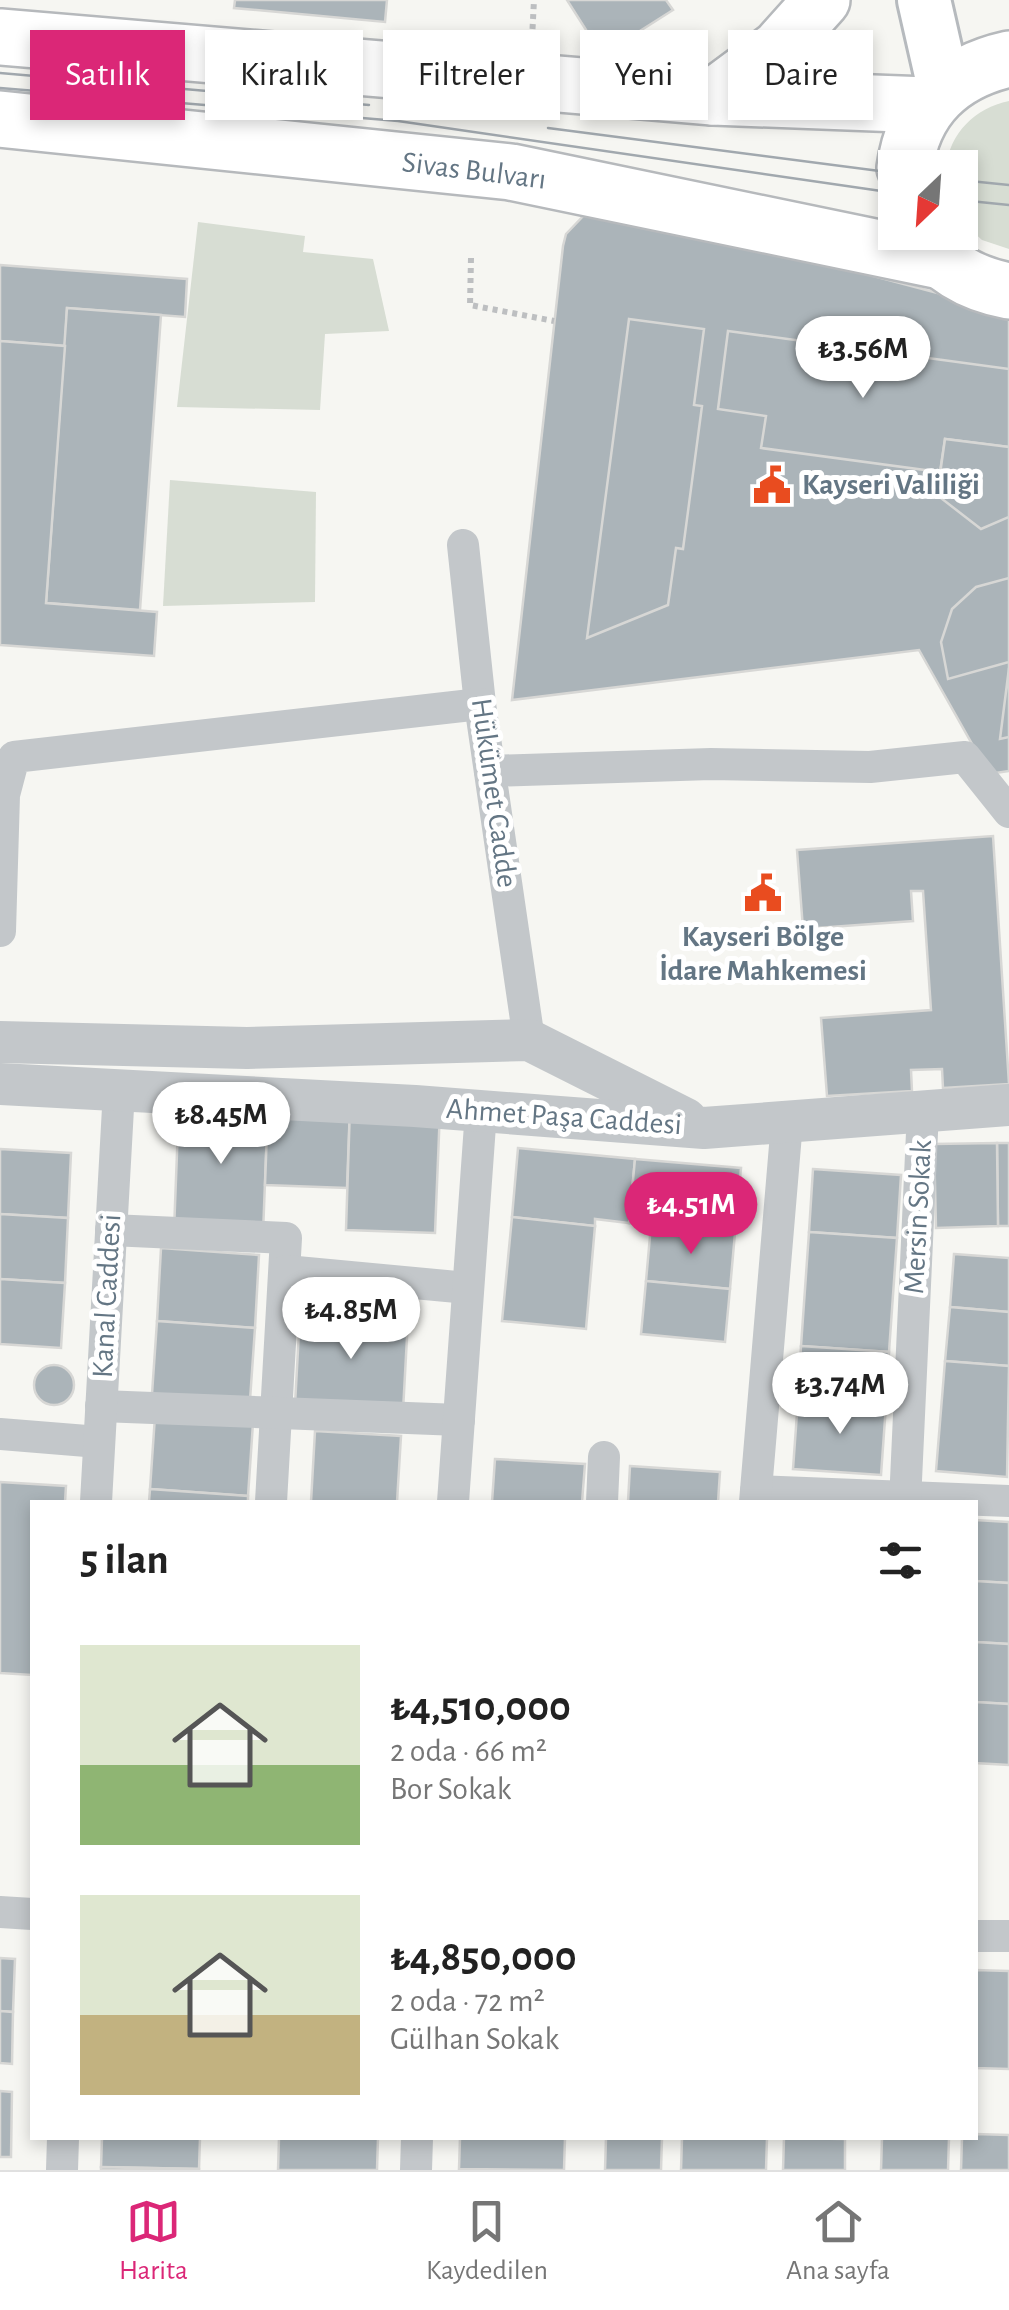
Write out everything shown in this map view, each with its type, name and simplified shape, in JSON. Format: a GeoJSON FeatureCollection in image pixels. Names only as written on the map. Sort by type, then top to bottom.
{"type":"FeatureCollection","features":[{"type":"Feature","properties":{"kind":"highway"},"geometry":{"type":"LineString","coordinates":[[713,97],[778,48],[822,0]]}},
{"type":"Feature","properties":{"kind":"highway"},"geometry":{"type":"LineString","coordinates":[[0,37],[713,97],[936,96]]}},
{"type":"Feature","properties":{"kind":"highway"},"geometry":{"type":"LineString","coordinates":[[909,150],[915,126],[936,96],[964,74],[1009,60]]}},
{"type":"Feature","properties":{"kind":"highway","name":"Sivas Bulvarı"},"geometry":{"type":"LineString","coordinates":[[0,119],[511,172],[878,238]]}},
{"type":"Feature","properties":{"kind":"highway","name":"Sivas Bulvarı"},"geometry":{"type":"LineString","coordinates":[[935,250],[984,286],[1009,291]]}},
{"type":"Feature","properties":{"kind":"main road"},"geometry":{"type":"LineString","coordinates":[[924,0],[936,96]]}},
{"type":"Feature","properties":{"kind":"street","name":"Hükümet Cadde"},"geometry":{"type":"LineString","coordinates":[[463,545],[480,704],[529,1040]]}},
{"type":"Feature","properties":{"kind":"street"},"geometry":{"type":"LineString","coordinates":[[0,931],[2,795],[14,757],[480,704]]}},
{"type":"Feature","properties":{"kind":"street"},"geometry":{"type":"LineString","coordinates":[[490,771],[711,764],[870,766],[965,757],[1009,812]]}},
{"type":"Feature","properties":{"kind":"street","name":"Ahmet Paşa Caddesi"},"geometry":{"type":"LineString","coordinates":[[0,1042],[248,1048],[529,1040],[704,1128]]}},
{"type":"Feature","properties":{"kind":"street","name":"Ahmet Paşa Caddesi"},"geometry":{"type":"LineString","coordinates":[[0,1084],[481,1111],[704,1128]]}},
{"type":"Feature","properties":{"kind":"street","name":"Kanal Caddesi"},"geometry":{"type":"LineString","coordinates":[[96,1500],[119,1090]]}},
{"type":"Feature","properties":{"kind":"street"},"geometry":{"type":"LineString","coordinates":[[704,1128],[1009,1105]]}},
{"type":"Feature","properties":{"kind":"street"},"geometry":{"type":"LineString","coordinates":[[453,1500],[481,1111]]}},
{"type":"Feature","properties":{"kind":"street","name":"Mersin Sokak"},"geometry":{"type":"LineString","coordinates":[[906,1500],[923,1111]]}},
{"type":"Feature","properties":{"kind":"street"},"geometry":{"type":"LineString","coordinates":[[786,1122],[756,1497],[906,1500]]}},
{"type":"Feature","properties":{"kind":"street"},"geometry":{"type":"LineString","coordinates":[[111,1230],[286,1238],[271,1500]]}},
{"type":"Feature","properties":{"kind":"street"},"geometry":{"type":"LineString","coordinates":[[286,1271],[468,1288]]}},
{"type":"Feature","properties":{"kind":"street"},"geometry":{"type":"LineString","coordinates":[[101,1406],[459,1420]]}},
{"type":"Feature","properties":{"kind":"street"},"geometry":{"type":"LineString","coordinates":[[0,1434],[99,1442]]}},
{"type":"Feature","properties":{"kind":"street"},"geometry":{"type":"LineString","coordinates":[[602,1500],[604,1457]]}},
{"type":"Feature","properties":{"kind":"street"},"geometry":{"type":"LineString","coordinates":[[978,1501],[1009,1501]]}},
{"type":"Feature","properties":{"kind":"street"},"geometry":{"type":"LineString","coordinates":[[0,1912],[30,1914]]}},
{"type":"Feature","properties":{"kind":"street"},"geometry":{"type":"LineString","coordinates":[[978,1936],[1009,1936]]}},
{"type":"Feature","properties":{"kind":"street"},"geometry":{"type":"LineString","coordinates":[[62,2170],[63,2140]]}},
{"type":"Feature","properties":{"kind":"street"},"geometry":{"type":"LineString","coordinates":[[416,2170],[417,2140]]}},
{"type":"Feature","properties":{"kind":"path"},"geometry":{"type":"LineString","coordinates":[[471,258],[470,306],[554,321]]}},
{"type":"Feature","properties":{"kind":"shaded area"},"geometry":{"type":"Polygon","coordinates":[[[1009,101],[1009,249],[978,236],[978,150],[950,150],[966,124],[997,104],[1009,101]]]}},
{"type":"Feature","properties":{"kind":"shaded area"},"geometry":{"type":"Polygon","coordinates":[[[198,222],[305,236],[303,252],[373,259],[389,331],[325,334],[320,410],[177,407],[198,222]]]}},
{"type":"Feature","properties":{"kind":"shaded area"},"geometry":{"type":"Polygon","coordinates":[[[170,480],[316,492],[315,602],[163,606],[170,480]]]}},
{"type":"Feature","properties":{"kind":"building"},"geometry":{"type":"Polygon","coordinates":[[[235,0],[387,0],[385,22],[234,8],[235,0]]]}},
{"type":"Feature","properties":{"kind":"building"},"geometry":{"type":"Polygon","coordinates":[[[567,0],[666,0],[673,10],[641,30],[586,30],[567,0]]]}},
{"type":"Feature","properties":{"kind":"building","name":"Kayseri Valiliği"},"geometry":{"type":"Polygon","coordinates":[[[588,211],[738,240],[1009,312],[1009,771],[989,774],[919,650],[512,700],[563,246],[566,234],[588,211]]]}},
{"type":"Feature","properties":{"kind":"building"},"geometry":{"type":"Polygon","coordinates":[[[0,265],[187,279],[185,317],[67,308],[65,346],[0,341],[0,265]]]}},
{"type":"Feature","properties":{"kind":"building"},"geometry":{"type":"Polygon","coordinates":[[[67,308],[161,315],[140,610],[46,603],[67,308]]]}},
{"type":"Feature","properties":{"kind":"building"},"geometry":{"type":"Polygon","coordinates":[[[629,319],[704,329],[694,405],[702,406],[683,549],[676,548],[668,605],[587,638],[629,319]]]}},
{"type":"Feature","properties":{"kind":"building"},"geometry":{"type":"Polygon","coordinates":[[[728,331],[1009,369],[1009,447],[945,439],[940,472],[761,448],[766,416],[718,409],[728,331]]]}},
{"type":"Feature","properties":{"kind":"building"},"geometry":{"type":"Polygon","coordinates":[[[0,341],[65,346],[46,603],[157,612],[154,656],[0,645],[0,341]]]}},
{"type":"Feature","properties":{"kind":"building"},"geometry":{"type":"Polygon","coordinates":[[[945,439],[1009,447],[1009,517],[981,529],[937,495],[945,439]]]}},
{"type":"Feature","properties":{"kind":"building"},"geometry":{"type":"Polygon","coordinates":[[[1009,578],[1009,662],[948,679],[941,642],[952,609],[976,587],[1009,578]]]}},
{"type":"Feature","properties":{"kind":"building"},"geometry":{"type":"Polygon","coordinates":[[[1009,668],[1009,737],[1000,739],[1009,668]]]}},
{"type":"Feature","properties":{"kind":"building"},"geometry":{"type":"Polygon","coordinates":[[[993,836],[1009,1084],[943,1088],[942,1069],[911,1070],[912,1091],[827,1096],[821,1018],[931,1010],[923,891],[911,891],[913,921],[803,929],[797,850],[993,836]]]}},
{"type":"Feature","properties":{"kind":"building"},"geometry":{"type":"Polygon","coordinates":[[[179,1101],[268,1104],[263,1234],[174,1231],[179,1101]]]}},
{"type":"Feature","properties":{"kind":"building"},"geometry":{"type":"Polygon","coordinates":[[[268,1104],[350,1107],[347,1188],[265,1185],[268,1104]]]}},
{"type":"Feature","properties":{"kind":"building"},"geometry":{"type":"Polygon","coordinates":[[[350,1107],[440,1110],[435,1233],[346,1230],[350,1107]]]}},
{"type":"Feature","properties":{"kind":"building"},"geometry":{"type":"Polygon","coordinates":[[[997,1143],[1009,1143],[1009,1226],[998,1226],[997,1143]]]}},
{"type":"Feature","properties":{"kind":"building"},"geometry":{"type":"Polygon","coordinates":[[[997,1143],[998,1226],[936,1228],[934,1144],[997,1143]]]}},
{"type":"Feature","properties":{"kind":"building"},"geometry":{"type":"Polygon","coordinates":[[[518,1148],[635,1159],[629,1223],[595,1219],[595,1226],[512,1217],[518,1148]]]}},
{"type":"Feature","properties":{"kind":"building"},"geometry":{"type":"Polygon","coordinates":[[[0,1149],[71,1153],[68,1218],[0,1214],[0,1149]]]}},
{"type":"Feature","properties":{"kind":"building"},"geometry":{"type":"Polygon","coordinates":[[[635,1159],[741,1168],[735,1233],[629,1223],[635,1159]]]}},
{"type":"Feature","properties":{"kind":"building"},"geometry":{"type":"Polygon","coordinates":[[[813,1169],[901,1175],[897,1238],[809,1232],[813,1169]]]}},
{"type":"Feature","properties":{"kind":"building"},"geometry":{"type":"Polygon","coordinates":[[[0,1214],[68,1218],[65,1283],[0,1279],[0,1214]]]}},
{"type":"Feature","properties":{"kind":"building"},"geometry":{"type":"Polygon","coordinates":[[[512,1217],[595,1226],[586,1329],[502,1321],[512,1217]]]}},
{"type":"Feature","properties":{"kind":"building"},"geometry":{"type":"Polygon","coordinates":[[[651,1225],[735,1233],[730,1289],[646,1281],[651,1225]]]}},
{"type":"Feature","properties":{"kind":"building"},"geometry":{"type":"Polygon","coordinates":[[[809,1232],[897,1238],[889,1352],[801,1346],[809,1232]]]}},
{"type":"Feature","properties":{"kind":"building"},"geometry":{"type":"Polygon","coordinates":[[[161,1248],[259,1255],[255,1328],[157,1321],[161,1248]]]}},
{"type":"Feature","properties":{"kind":"building"},"geometry":{"type":"Polygon","coordinates":[[[954,1254],[1009,1258],[1009,1312],[950,1307],[954,1254]]]}},
{"type":"Feature","properties":{"kind":"building"},"geometry":{"type":"Polygon","coordinates":[[[0,1279],[65,1283],[61,1348],[0,1344],[0,1279]]]}},
{"type":"Feature","properties":{"kind":"building"},"geometry":{"type":"Polygon","coordinates":[[[646,1281],[730,1289],[725,1342],[641,1334],[646,1281]]]}},
{"type":"Feature","properties":{"kind":"building"},"geometry":{"type":"Polygon","coordinates":[[[950,1307],[1009,1312],[1009,1366],[945,1361],[950,1307]]]}},
{"type":"Feature","properties":{"kind":"building"},"geometry":{"type":"Polygon","coordinates":[[[300,1313],[408,1319],[403,1411],[295,1405],[300,1313]]]}},
{"type":"Feature","properties":{"kind":"building"},"geometry":{"type":"Polygon","coordinates":[[[157,1321],[255,1328],[250,1400],[152,1394],[157,1321]]]}},
{"type":"Feature","properties":{"kind":"building"},"geometry":{"type":"Polygon","coordinates":[[[801,1346],[889,1352],[886,1405],[798,1399],[801,1346]]]}},
{"type":"Feature","properties":{"kind":"building"},"geometry":{"type":"Polygon","coordinates":[[[945,1361],[1009,1366],[1007,1477],[936,1471],[945,1361]]]}},
{"type":"Feature","properties":{"kind":"building"},"geometry":{"type":"Polygon","coordinates":[[[54,1365],[68,1371],[74,1385],[68,1399],[54,1405],[40,1399],[34,1385],[40,1371],[54,1365]]]}},
{"type":"Feature","properties":{"kind":"building"},"geometry":{"type":"Polygon","coordinates":[[[798,1399],[886,1405],[881,1475],[793,1469],[798,1399]]]}},
{"type":"Feature","properties":{"kind":"building"},"geometry":{"type":"Polygon","coordinates":[[[155,1416],[253,1423],[248,1496],[150,1489],[155,1416]]]}},
{"type":"Feature","properties":{"kind":"building"},"geometry":{"type":"Polygon","coordinates":[[[315,1431],[401,1436],[397,1500],[311,1500],[315,1431]]]}},
{"type":"Feature","properties":{"kind":"building"},"geometry":{"type":"Polygon","coordinates":[[[495,1459],[585,1464],[582,1500],[492,1500],[495,1459]]]}},
{"type":"Feature","properties":{"kind":"building"},"geometry":{"type":"Polygon","coordinates":[[[630,1466],[720,1472],[718,1500],[628,1500],[630,1466]]]}},
{"type":"Feature","properties":{"kind":"building"},"geometry":{"type":"Polygon","coordinates":[[[0,1482],[66,1486],[65,1500],[30,1500],[30,1675],[0,1673],[0,1482]]]}},
{"type":"Feature","properties":{"kind":"building"},"geometry":{"type":"Polygon","coordinates":[[[150,1489],[248,1496],[248,1500],[149,1500],[150,1489]]]}},
{"type":"Feature","properties":{"kind":"building"},"geometry":{"type":"Polygon","coordinates":[[[978,1520],[1009,1522],[1009,1583],[978,1581],[978,1520]]]}},
{"type":"Feature","properties":{"kind":"building"},"geometry":{"type":"Polygon","coordinates":[[[978,1581],[1009,1583],[1009,1644],[978,1642],[978,1581]]]}},
{"type":"Feature","properties":{"kind":"building"},"geometry":{"type":"Polygon","coordinates":[[[978,1642],[1009,1644],[1009,1704],[978,1702],[978,1642]]]}},
{"type":"Feature","properties":{"kind":"building"},"geometry":{"type":"Polygon","coordinates":[[[978,1702],[1009,1704],[1009,1765],[978,1763],[978,1702]]]}},
{"type":"Feature","properties":{"kind":"building"},"geometry":{"type":"Polygon","coordinates":[[[0,1958],[15,1959],[13,2012],[0,2011],[0,1958]]]}},
{"type":"Feature","properties":{"kind":"building"},"geometry":{"type":"Polygon","coordinates":[[[978,1970],[1009,1971],[1009,2069],[978,2068],[978,1970]]]}},
{"type":"Feature","properties":{"kind":"building"},"geometry":{"type":"Polygon","coordinates":[[[0,2011],[13,2012],[12,2064],[0,2063],[0,2011]]]}},
{"type":"Feature","properties":{"kind":"building"},"geometry":{"type":"Polygon","coordinates":[[[0,2091],[12,2092],[11,2157],[0,2157],[0,2091]]]}},
{"type":"Feature","properties":{"kind":"building"},"geometry":{"type":"Polygon","coordinates":[[[978,2134],[1009,2135],[1009,2170],[961,2170],[962,2140],[978,2140],[978,2134]]]}},
{"type":"Feature","properties":{"kind":"building"},"geometry":{"type":"Polygon","coordinates":[[[102,2140],[200,2140],[199,2169],[101,2167],[102,2140]]]}},
{"type":"Feature","properties":{"kind":"building"},"geometry":{"type":"Polygon","coordinates":[[[279,2140],[378,2140],[377,2170],[278,2170],[279,2140]]]}},
{"type":"Feature","properties":{"kind":"building"},"geometry":{"type":"Polygon","coordinates":[[[460,2140],[565,2140],[564,2170],[459,2169],[460,2140]]]}},
{"type":"Feature","properties":{"kind":"building"},"geometry":{"type":"Polygon","coordinates":[[[606,2140],[662,2140],[661,2170],[605,2170],[606,2140]]]}},
{"type":"Feature","properties":{"kind":"building"},"geometry":{"type":"Polygon","coordinates":[[[682,2140],[767,2140],[766,2170],[681,2170],[682,2140]]]}},
{"type":"Feature","properties":{"kind":"building"},"geometry":{"type":"Polygon","coordinates":[[[784,2140],[845,2140],[845,2170],[783,2170],[784,2140]]]}},
{"type":"Feature","properties":{"kind":"building"},"geometry":{"type":"Polygon","coordinates":[[[882,2140],[949,2140],[948,2170],[881,2170],[882,2140]]]}},
{"type":"Feature","properties":{"kind":"building"},"geometry":{"type":"Polygon","coordinates":[[[199,2169],[199,2170],[101,2170],[199,2169]]]}},
{"type":"Feature","properties":{"kind":"tram line"},"geometry":{"type":"LineString","coordinates":[[0,73],[369,105]]}},
{"type":"Feature","properties":{"kind":"tram line"},"geometry":{"type":"LineString","coordinates":[[0,88],[398,121],[878,191]]}},
{"type":"Feature","properties":{"kind":"tram line"},"geometry":{"type":"LineString","coordinates":[[548,128],[878,171]]}},
{"type":"Feature","properties":{"kind":"tram line"},"geometry":{"type":"LineString","coordinates":[[978,182],[1009,185]]}},
{"type":"Feature","properties":{"kind":"tram line"},"geometry":{"type":"LineString","coordinates":[[978,202],[1009,205]]}},
{"type":"Feature","properties":{"kind":"place","name":"Kayseri Valiliği"},"geometry":{"type":"Point","coordinates":[772,485]}},
{"type":"Feature","properties":{"kind":"place","name":"Kayseri Bölge İdare Mahkemesi"},"geometry":{"type":"Point","coordinates":[763,893]}}]}
